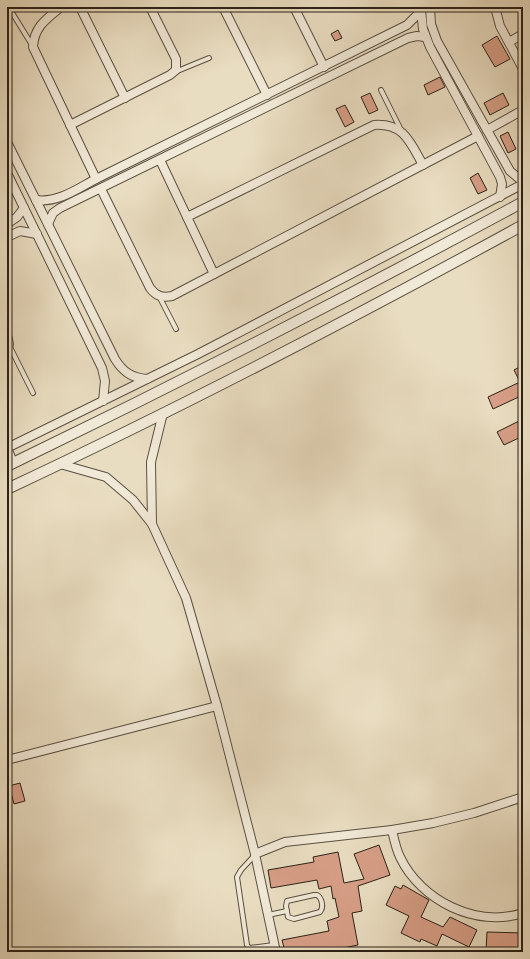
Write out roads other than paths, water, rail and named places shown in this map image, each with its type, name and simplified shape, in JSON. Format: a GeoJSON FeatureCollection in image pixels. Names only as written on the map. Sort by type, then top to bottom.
{"type":"FeatureCollection","features":[{"type":"Feature","properties":{"kind":"street"},"geometry":{"type":"LineString","coordinates":[[61,7],[43,21],[36,29],[33,38],[33,47],[96,180]]}},
{"type":"Feature","properties":{"kind":"street"},"geometry":{"type":"LineString","coordinates":[[80,7],[125,98]]}},
{"type":"Feature","properties":{"kind":"street"},"geometry":{"type":"LineString","coordinates":[[70,125],[173,73],[177,63],[150,7]]}},
{"type":"Feature","properties":{"kind":"street"},"geometry":{"type":"LineString","coordinates":[[223,7],[267,96]]}},
{"type":"Feature","properties":{"kind":"street"},"geometry":{"type":"LineString","coordinates":[[294,7],[324,67]]}},
{"type":"Feature","properties":{"kind":"street"},"geometry":{"type":"LineString","coordinates":[[430,7],[434,32],[446,57],[506,165],[523,183],[500,197],[148,379],[7,449],[10,464],[211,366],[404,267],[523,202]]}},
{"type":"Feature","properties":{"kind":"street"},"geometry":{"type":"LineString","coordinates":[[495,7],[498,21],[523,69]]}},
{"type":"Feature","properties":{"kind":"street"},"geometry":{"type":"LineString","coordinates":[[36,200],[48,201],[56,199],[267,96],[407,25],[421,9]]}},
{"type":"Feature","properties":{"kind":"street"},"geometry":{"type":"LineString","coordinates":[[421,9],[425,37],[497,170],[501,180],[500,197]]}},
{"type":"Feature","properties":{"kind":"street"},"geometry":{"type":"LineString","coordinates":[[509,42],[523,34]]}},
{"type":"Feature","properties":{"kind":"street"},"geometry":{"type":"LineString","coordinates":[[48,224],[53,213],[60,208],[408,38],[414,36],[425,37]]}},
{"type":"Feature","properties":{"kind":"street"},"geometry":{"type":"LineString","coordinates":[[438,61],[446,57]]}},
{"type":"Feature","properties":{"kind":"street"},"geometry":{"type":"LineString","coordinates":[[487,130],[523,110]]}},
{"type":"Feature","properties":{"kind":"street"},"geometry":{"type":"LineString","coordinates":[[187,217],[364,128],[374,125],[384,124],[394,127],[402,132],[423,165]]}},
{"type":"Feature","properties":{"kind":"street"},"geometry":{"type":"LineString","coordinates":[[101,189],[150,288],[159,296],[172,296],[478,136]]}},
{"type":"Feature","properties":{"kind":"street"},"geometry":{"type":"LineString","coordinates":[[7,142],[121,368],[133,377],[148,379]]}},
{"type":"Feature","properties":{"kind":"street"},"geometry":{"type":"LineString","coordinates":[[160,160],[214,274]]}},
{"type":"Feature","properties":{"kind":"street"},"geometry":{"type":"LineString","coordinates":[[497,170],[506,165]]}},
{"type":"Feature","properties":{"kind":"street"},"geometry":{"type":"LineString","coordinates":[[7,173],[102,368],[105,381],[103,401]]}},
{"type":"Feature","properties":{"kind":"street"},"geometry":{"type":"LineString","coordinates":[[56,199],[60,208]]}},
{"type":"Feature","properties":{"kind":"street"},"geometry":{"type":"LineString","coordinates":[[7,224],[17,217],[24,208]]}},
{"type":"Feature","properties":{"kind":"street"},"geometry":{"type":"LineString","coordinates":[[7,489],[163,413],[415,284],[523,225]]}},
{"type":"Feature","properties":{"kind":"street"},"geometry":{"type":"LineString","coordinates":[[7,237],[20,231],[37,234]]}},
{"type":"Feature","properties":{"kind":"street"},"geometry":{"type":"LineString","coordinates":[[7,335],[7,354]]}},
{"type":"Feature","properties":{"kind":"street"},"geometry":{"type":"LineString","coordinates":[[152,524],[150,462],[163,413]]}},
{"type":"Feature","properties":{"kind":"street"},"geometry":{"type":"LineString","coordinates":[[60,464],[106,477],[133,500],[152,524],[186,598],[217,706],[255,854],[275,948]]}},
{"type":"Feature","properties":{"kind":"street"},"geometry":{"type":"LineString","coordinates":[[7,760],[217,706]]}},
{"type":"Feature","properties":{"kind":"street"},"geometry":{"type":"LineString","coordinates":[[255,854],[285,842],[392,830],[474,813],[523,797]]}},
{"type":"Feature","properties":{"kind":"street"},"geometry":{"type":"LineString","coordinates":[[392,830],[400,856],[415,880],[435,898],[459,911],[486,917],[514,916],[523,913]]}},
{"type":"Feature","properties":{"kind":"lane"},"geometry":{"type":"LineString","coordinates":[[11,11],[33,47]]}},
{"type":"Feature","properties":{"kind":"lane"},"geometry":{"type":"LineString","coordinates":[[173,73],[209,58]]}},
{"type":"Feature","properties":{"kind":"lane"},"geometry":{"type":"LineString","coordinates":[[381,90],[402,132]]}},
{"type":"Feature","properties":{"kind":"lane"},"geometry":{"type":"LineString","coordinates":[[159,296],[176,329]]}},
{"type":"Feature","properties":{"kind":"lane"},"geometry":{"type":"LineString","coordinates":[[8,344],[33,393]]}},
{"type":"Feature","properties":{"kind":"lane"},"geometry":{"type":"LineString","coordinates":[[255,854],[237,877],[247,945],[249,948],[253,949],[275,948]]}},
{"type":"Feature","properties":{"kind":"lane"},"geometry":{"type":"LineString","coordinates":[[317,895],[321,898],[322,909],[318,914],[291,918],[287,911],[286,903],[290,900],[317,895]]}},
{"type":"Feature","properties":{"kind":"lane"},"geometry":{"type":"LineString","coordinates":[[268,915],[287,911]]}}]}
